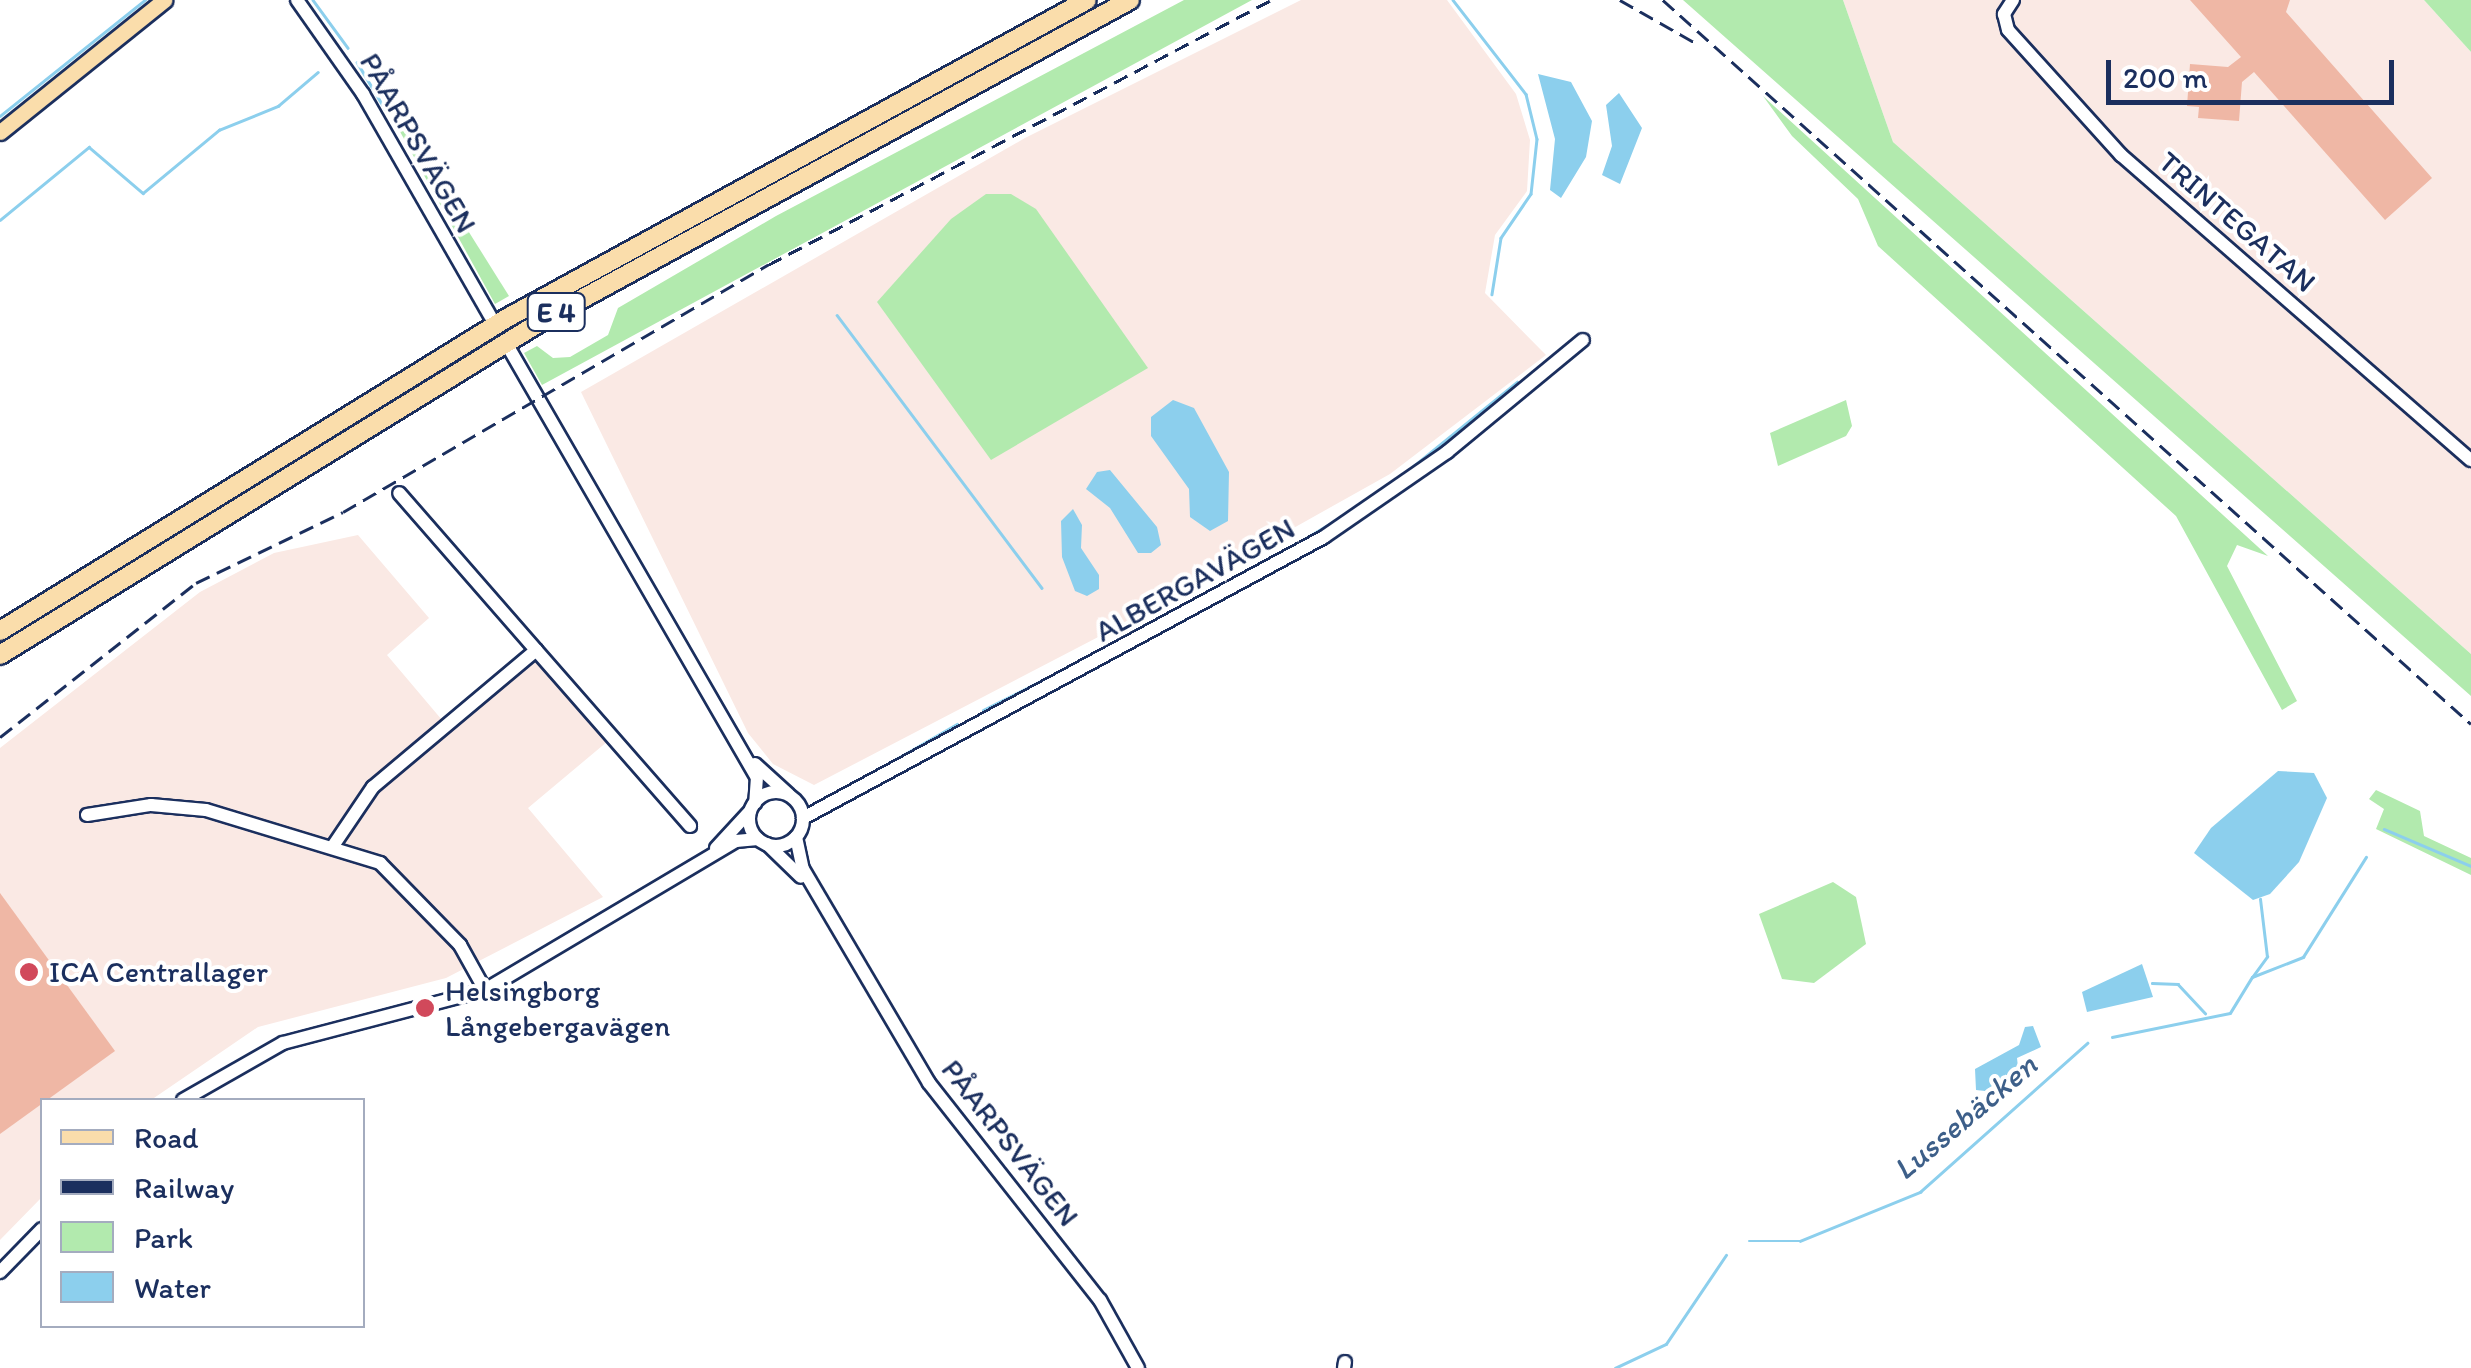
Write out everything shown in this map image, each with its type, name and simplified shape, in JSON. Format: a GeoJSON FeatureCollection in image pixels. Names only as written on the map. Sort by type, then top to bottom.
{"type":"FeatureCollection","features":[{"type":"Feature","properties":{"kind":"highway","name":"E 4"},"geometry":{"type":"LineString","coordinates":[[0,631],[507,318],[1087,0]]}},
{"type":"Feature","properties":{"kind":"highway","name":"E 4"},"geometry":{"type":"LineString","coordinates":[[0,655],[547,318],[1130,0]]}},
{"type":"Feature","properties":{"kind":"main road"},"geometry":{"type":"LineString","coordinates":[[0,132],[164,0]]}},
{"type":"Feature","properties":{"kind":"street","name":"PÅARPSVÄGEN"},"geometry":{"type":"LineString","coordinates":[[297,0],[362,94],[490,316]]}},
{"type":"Feature","properties":{"kind":"street","name":"TRINTEGATAN"},"geometry":{"type":"LineString","coordinates":[[2012,0],[2004,18],[2012,36],[2171,199],[2471,460]]}},
{"type":"Feature","properties":{"kind":"street","name":"ALBERGAVÄGEN"},"geometry":{"type":"LineString","coordinates":[[803,818],[1324,538],[1446,452],[1582,340]]}},
{"type":"Feature","properties":{"kind":"street"},"geometry":{"type":"LineString","coordinates":[[510,350],[744,752],[759,782],[753,806],[763,842]]}},
{"type":"Feature","properties":{"kind":"street"},"geometry":{"type":"LineString","coordinates":[[398,493],[690,826]]}},
{"type":"Feature","properties":{"kind":"street"},"geometry":{"type":"LineString","coordinates":[[333,846],[373,787],[536,650]]}},
{"type":"Feature","properties":{"kind":"street"},"geometry":{"type":"LineString","coordinates":[[186,1098],[283,1043],[485,990],[740,839],[763,842],[796,837],[803,818],[790,796],[744,752]]}},
{"type":"Feature","properties":{"kind":"street"},"geometry":{"type":"LineString","coordinates":[[697,866],[753,806],[771,793],[790,796]]}},
{"type":"Feature","properties":{"kind":"street"},"geometry":{"type":"LineString","coordinates":[[87,815],[151,805],[206,810],[333,846],[405,881],[460,945],[485,990]]}},
{"type":"Feature","properties":{"kind":"street","name":"PÅARPSVÄGEN"},"geometry":{"type":"LineString","coordinates":[[796,837],[796,857],[947,1111],[1100,1300],[1138,1368]]}},
{"type":"Feature","properties":{"kind":"street","name":"PÅARPSVÄGEN"},"geometry":{"type":"LineString","coordinates":[[763,842],[817,894]]}},
{"type":"Feature","properties":{"kind":"street"},"geometry":{"type":"LineString","coordinates":[[0,1272],[40,1230]]}},
{"type":"Feature","properties":{"kind":"shaded area"},"geometry":{"type":"Polygon","coordinates":[[[1301,0],[1447,0],[1516,94],[1530,140],[1527,191],[1495,235],[1485,293],[1546,355],[1390,474],[1104,634],[814,785],[773,764],[748,733],[581,392],[1025,138],[1301,0]]]}},
{"type":"Feature","properties":{"kind":"shaded area"},"geometry":{"type":"Polygon","coordinates":[[[1843,0],[2424,0],[2471,52],[2471,654],[1893,142],[1843,0]]]}},
{"type":"Feature","properties":{"kind":"shaded area"},"geometry":{"type":"Polygon","coordinates":[[[358,535],[429,618],[387,655],[442,720],[525,649],[608,741],[528,808],[603,897],[446,978],[258,1027],[154,1098],[40,1098],[40,1199],[0,1240],[0,748],[200,592],[274,553],[358,535]]]}},
{"type":"Feature","properties":{"kind":"green space"},"geometry":{"type":"Polygon","coordinates":[[[1184,0],[1252,0],[542,385],[524,353],[537,346],[553,358],[570,357],[608,335],[618,308],[776,216],[1184,0]]]}},
{"type":"Feature","properties":{"kind":"green space"},"geometry":{"type":"Polygon","coordinates":[[[1683,0],[1843,0],[1893,142],[2471,654],[2471,696],[1683,0]]]}},
{"type":"Feature","properties":{"kind":"green space"},"geometry":{"type":"Polygon","coordinates":[[[2424,0],[2471,0],[2471,52],[2424,0]]]}},
{"type":"Feature","properties":{"kind":"green space"},"geometry":{"type":"Polygon","coordinates":[[[1763,96],[2268,556],[2237,545],[2227,566],[2297,701],[2282,710],[2176,516],[1878,246],[1858,199],[1792,136],[1763,96]]]}},
{"type":"Feature","properties":{"kind":"green space"},"geometry":{"type":"Polygon","coordinates":[[[387,108],[420,154],[509,296],[495,304],[387,108]]]}},
{"type":"Feature","properties":{"kind":"green space"},"geometry":{"type":"Polygon","coordinates":[[[986,194],[1011,194],[1036,209],[1148,368],[991,460],[877,302],[951,219],[986,194]]]}},
{"type":"Feature","properties":{"kind":"green space"},"geometry":{"type":"Polygon","coordinates":[[[1846,400],[1852,426],[1846,436],[1778,466],[1770,433],[1846,400]]]}},
{"type":"Feature","properties":{"kind":"green space"},"geometry":{"type":"Polygon","coordinates":[[[2376,790],[2420,811],[2424,836],[2471,858],[2471,875],[2376,829],[2384,809],[2369,799],[2376,790]]]}},
{"type":"Feature","properties":{"kind":"green space"},"geometry":{"type":"Polygon","coordinates":[[[1833,882],[1856,897],[1866,944],[1814,983],[1782,979],[1759,914],[1833,882]]]}},
{"type":"Feature","properties":{"kind":"water"},"geometry":{"type":"Polygon","coordinates":[[[1538,74],[1571,82],[1592,121],[1586,157],[1561,198],[1550,190],[1555,139],[1538,74]]]}},
{"type":"Feature","properties":{"kind":"water"},"geometry":{"type":"Polygon","coordinates":[[[1619,93],[1642,128],[1620,184],[1602,175],[1612,146],[1606,105],[1619,93]]]}},
{"type":"Feature","properties":{"kind":"water"},"geometry":{"type":"Polygon","coordinates":[[[1173,400],[1194,408],[1229,472],[1228,521],[1210,531],[1190,517],[1189,489],[1151,436],[1151,417],[1173,400]]]}},
{"type":"Feature","properties":{"kind":"water"},"geometry":{"type":"Polygon","coordinates":[[[1110,470],[1157,527],[1161,545],[1151,553],[1138,553],[1110,508],[1086,489],[1097,472],[1110,470]]]}},
{"type":"Feature","properties":{"kind":"water"},"geometry":{"type":"Polygon","coordinates":[[[1073,509],[1082,525],[1081,548],[1099,575],[1099,589],[1087,596],[1075,591],[1062,557],[1061,521],[1073,509]]]}},
{"type":"Feature","properties":{"kind":"water"},"geometry":{"type":"Polygon","coordinates":[[[2278,771],[2314,773],[2327,798],[2299,862],[2270,894],[2253,900],[2194,853],[2211,828],[2278,771]]]}},
{"type":"Feature","properties":{"kind":"water"},"geometry":{"type":"Polygon","coordinates":[[[2142,964],[2153,997],[2087,1012],[2082,992],[2142,964]]]}},
{"type":"Feature","properties":{"kind":"water"},"geometry":{"type":"Polygon","coordinates":[[[2033,1026],[2041,1047],[2017,1058],[2018,1067],[1985,1091],[1976,1090],[1975,1069],[2019,1045],[2025,1027],[2033,1026]]]}},
{"type":"Feature","properties":{"kind":"building"},"geometry":{"type":"Polygon","coordinates":[[[2190,0],[2290,0],[2286,12],[2432,178],[2385,220],[2254,72],[2242,82],[2239,121],[2198,118],[2199,107],[2187,106],[2190,64],[2228,67],[2241,57],[2190,0]]]}},
{"type":"Feature","properties":{"kind":"building","name":"ICA Centrallager"},"geometry":{"type":"Polygon","coordinates":[[[0,893],[115,1051],[50,1098],[40,1098],[40,1105],[0,1134],[0,893]]]}},
{"type":"Feature","properties":{"kind":"waterway"},"geometry":{"type":"LineString","coordinates":[[0,116],[145,0]]}},
{"type":"Feature","properties":{"kind":"waterway"},"geometry":{"type":"LineString","coordinates":[[313,0],[348,48]]}},
{"type":"Feature","properties":{"kind":"waterway"},"geometry":{"type":"LineString","coordinates":[[1453,0],[1526,94],[1537,139],[1531,194],[1501,238],[1492,294]]}},
{"type":"Feature","properties":{"kind":"waterway"},"geometry":{"type":"LineString","coordinates":[[357,62],[385,109]]}},
{"type":"Feature","properties":{"kind":"waterway"},"geometry":{"type":"LineString","coordinates":[[0,220],[89,147],[143,193],[219,130],[278,106],[318,72]]}},
{"type":"Feature","properties":{"kind":"waterway"},"geometry":{"type":"LineString","coordinates":[[837,315],[1042,588]]}},
{"type":"Feature","properties":{"kind":"waterway"},"geometry":{"type":"LineString","coordinates":[[1395,481],[1517,382]]}},
{"type":"Feature","properties":{"kind":"waterway"},"geometry":{"type":"LineString","coordinates":[[1281,553],[1351,511]]}},
{"type":"Feature","properties":{"kind":"waterway"},"geometry":{"type":"LineString","coordinates":[[983,710],[1061,671]]}},
{"type":"Feature","properties":{"kind":"waterway"},"geometry":{"type":"LineString","coordinates":[[872,773],[957,724]]}},
{"type":"Feature","properties":{"kind":"waterway"},"geometry":{"type":"LineString","coordinates":[[847,787],[858,781]]}},
{"type":"Feature","properties":{"kind":"waterway","name":"Lussebäcken"},"geometry":{"type":"LineString","coordinates":[[2384,829],[2471,866]]}},
{"type":"Feature","properties":{"kind":"waterway","name":"Lussebäcken"},"geometry":{"type":"LineString","coordinates":[[2112,1037],[2230,1013],[2252,977],[2303,957],[2366,857]]}},
{"type":"Feature","properties":{"kind":"waterway","name":"Lussebäcken"},"geometry":{"type":"LineString","coordinates":[[2253,976],[2267,957],[2260,899]]}},
{"type":"Feature","properties":{"kind":"waterway"},"geometry":{"type":"LineString","coordinates":[[2152,983],[2178,984],[2205,1013]]}},
{"type":"Feature","properties":{"kind":"waterway","name":"Lussebäcken"},"geometry":{"type":"LineString","coordinates":[[1749,1241],[1800,1241],[1920,1192],[2087,1043]]}},
{"type":"Feature","properties":{"kind":"waterway","name":"Lussebäcken"},"geometry":{"type":"LineString","coordinates":[[1615,1368],[1666,1344],[1726,1255]]}},
{"type":"Feature","properties":{"kind":"railway"},"geometry":{"type":"LineString","coordinates":[[0,737],[196,583],[343,512],[768,265],[1271,0]]}},
{"type":"Feature","properties":{"kind":"railway"},"geometry":{"type":"LineString","coordinates":[[1620,0],[1694,42]]}},
{"type":"Feature","properties":{"kind":"railway"},"geometry":{"type":"LineString","coordinates":[[1663,0],[2471,724]]}},
{"type":"Feature","properties":{"kind":"place","name":"ICA Centrallager"},"geometry":{"type":"Point","coordinates":[29,972]}},
{"type":"Feature","properties":{"kind":"place","name":"Helsingborg Långebergavägen"},"geometry":{"type":"Point","coordinates":[425,1008]}}]}
